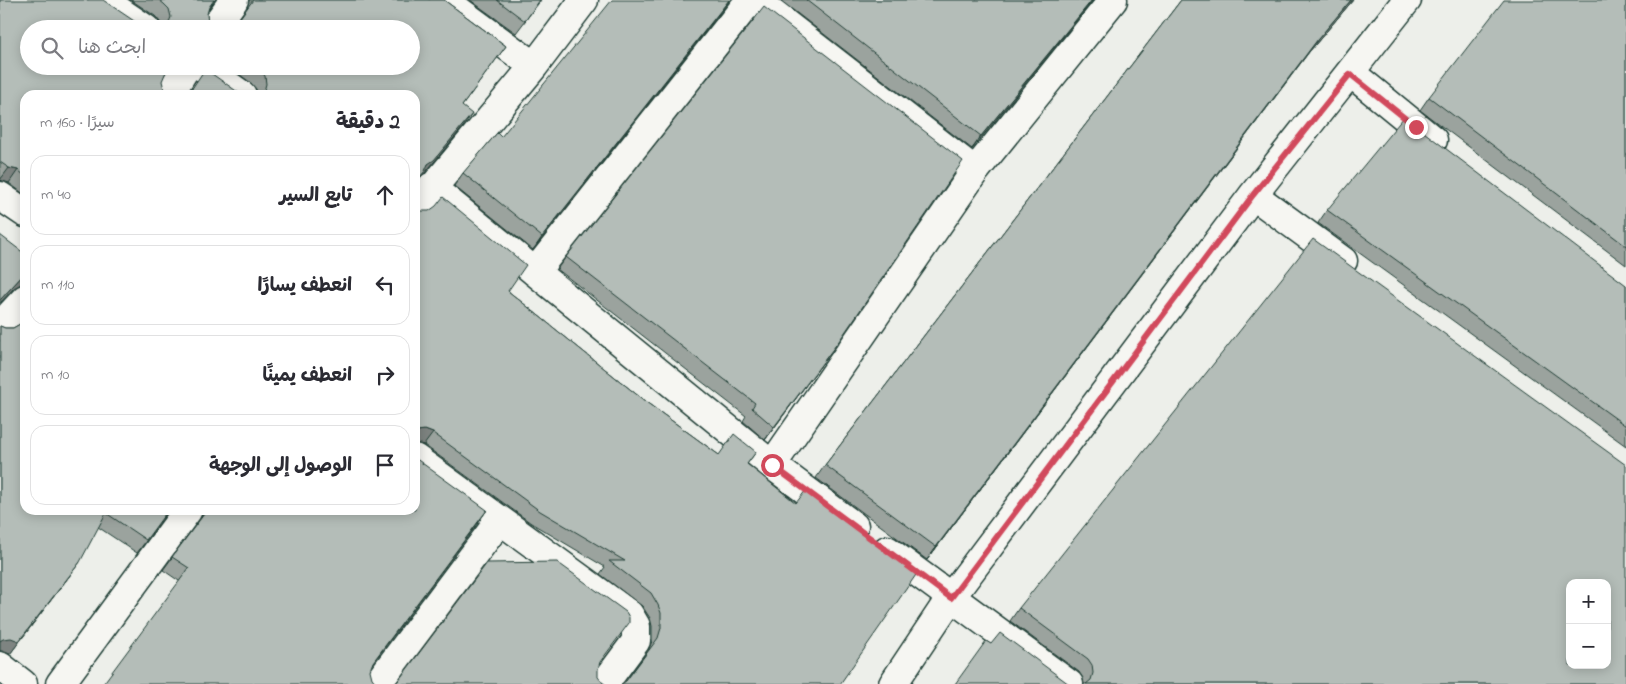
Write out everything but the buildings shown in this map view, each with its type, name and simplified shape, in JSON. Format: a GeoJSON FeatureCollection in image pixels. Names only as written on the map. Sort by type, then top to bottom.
{"type":"FeatureCollection","features":[{"type":"Feature","properties":{"kind":"street"},"geometry":{"type":"LineString","coordinates":[[103,0],[133,20]]}},
{"type":"Feature","properties":{"kind":"street"},"geometry":{"type":"LineString","coordinates":[[220,20],[234,0]]}},
{"type":"Feature","properties":{"kind":"street"},"geometry":{"type":"LineString","coordinates":[[444,0],[534,66]]}},
{"type":"Feature","properties":{"kind":"street"},"geometry":{"type":"LineString","coordinates":[[420,203],[534,66],[584,0]]}},
{"type":"Feature","properties":{"kind":"street"},"geometry":{"type":"LineString","coordinates":[[535,272],[750,0]]}},
{"type":"Feature","properties":{"kind":"street"},"geometry":{"type":"LineString","coordinates":[[755,0],[975,171]]}},
{"type":"Feature","properties":{"kind":"street"},"geometry":{"type":"LineString","coordinates":[[772,465],[975,171],[1112,0]]}},
{"type":"Feature","properties":{"kind":"street"},"geometry":{"type":"LineString","coordinates":[[893,684],[951,598],[1253,195],[1407,0]]}},
{"type":"Feature","properties":{"kind":"street"},"geometry":{"type":"LineString","coordinates":[[1350,74],[1455,156]]}},
{"type":"Feature","properties":{"kind":"street"},"geometry":{"type":"LineString","coordinates":[[172,90],[181,75]]}},
{"type":"Feature","properties":{"kind":"street"},"geometry":{"type":"LineString","coordinates":[[214,75],[235,90]]}},
{"type":"Feature","properties":{"kind":"street"},"geometry":{"type":"LineString","coordinates":[[432,187],[772,465],[1069,684]]}},
{"type":"Feature","properties":{"kind":"street"},"geometry":{"type":"LineString","coordinates":[[1253,195],[1364,276]]}},
{"type":"Feature","properties":{"kind":"street"},"geometry":{"type":"LineString","coordinates":[[0,196],[20,210]]}},
{"type":"Feature","properties":{"kind":"street"},"geometry":{"type":"LineString","coordinates":[[0,326],[20,304]]}},
{"type":"Feature","properties":{"kind":"street"},"geometry":{"type":"LineString","coordinates":[[420,462],[629,614],[636,626],[636,641],[604,684]]}},
{"type":"Feature","properties":{"kind":"street"},"geometry":{"type":"LineString","coordinates":[[60,684],[184,515]]}},
{"type":"Feature","properties":{"kind":"street"},"geometry":{"type":"LineString","coordinates":[[377,684],[500,520]]}},
{"type":"Feature","properties":{"kind":"street"},"geometry":{"type":"LineString","coordinates":[[0,666],[23,684]]}},
{"type":"Feature","properties":{"kind":"route"},"geometry":{"type":"LineString","coordinates":[[772,465],[951,598],[1253,195],[1350,74],[1416,127]]}}]}
